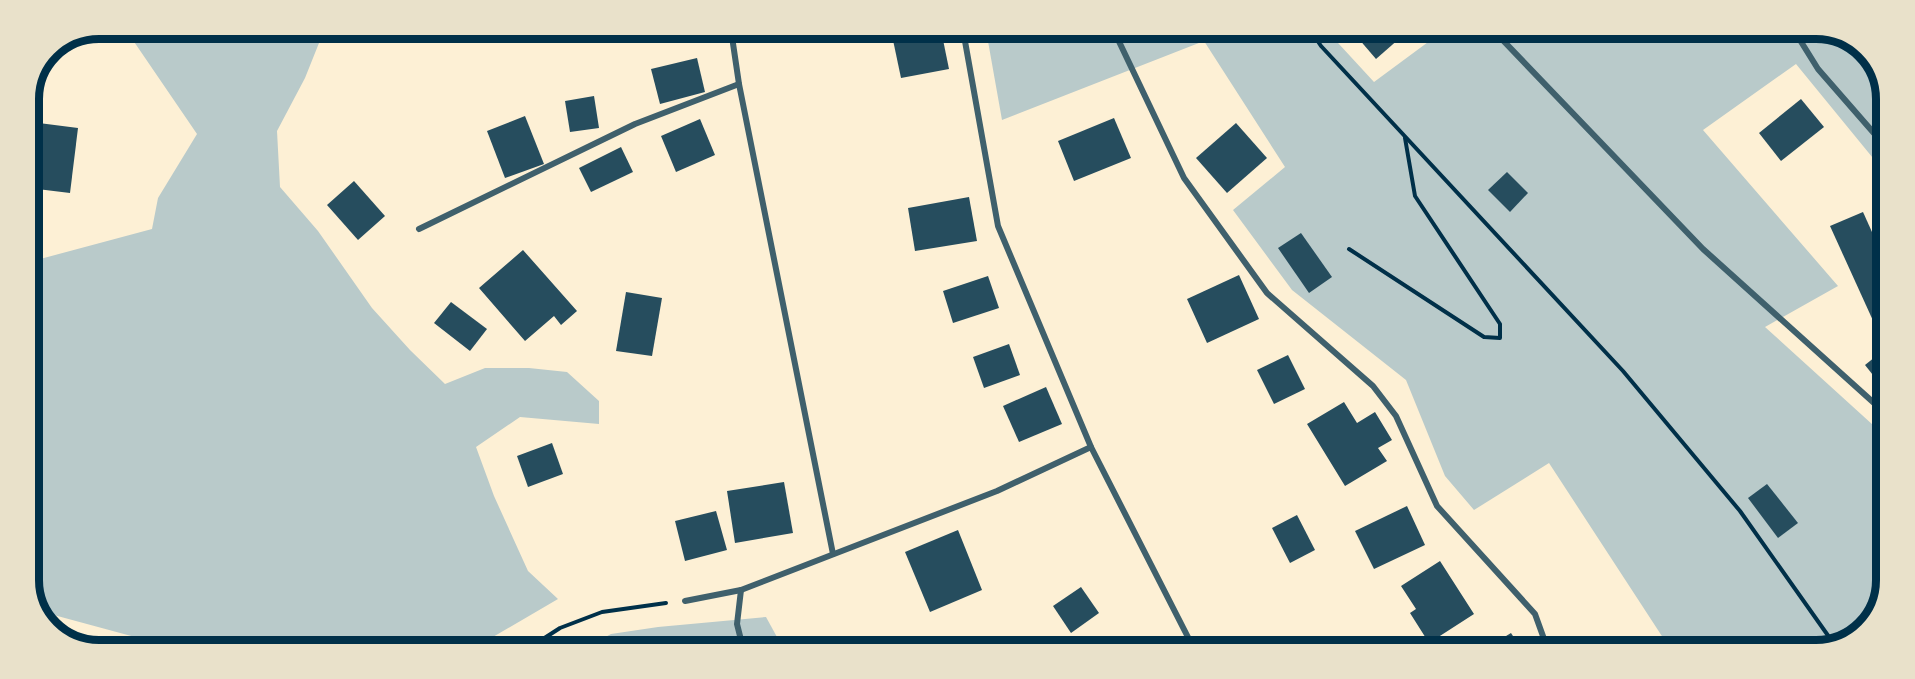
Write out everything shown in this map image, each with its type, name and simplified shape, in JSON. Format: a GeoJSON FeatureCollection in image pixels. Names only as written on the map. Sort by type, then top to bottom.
{"type":"FeatureCollection","features":[{"type":"Feature","properties":{"kind":"street"},"geometry":{"type":"LineString","coordinates":[[732,39],[739,84],[833,554]]}},
{"type":"Feature","properties":{"kind":"street"},"geometry":{"type":"LineString","coordinates":[[965,39],[998,226],[1090,447],[1189,640]]}},
{"type":"Feature","properties":{"kind":"street"},"geometry":{"type":"LineString","coordinates":[[1118,39],[1184,178],[1267,293],[1373,386],[1396,416],[1437,506],[1535,614],[1544,640]]}},
{"type":"Feature","properties":{"kind":"street"},"geometry":{"type":"LineString","coordinates":[[1502,39],[1703,249],[1876,405]]}},
{"type":"Feature","properties":{"kind":"street"},"geometry":{"type":"LineString","coordinates":[[1799,39],[1818,69],[1876,136]]}},
{"type":"Feature","properties":{"kind":"street"},"geometry":{"type":"LineString","coordinates":[[418,229],[635,124],[739,84]]}},
{"type":"Feature","properties":{"kind":"street"},"geometry":{"type":"LineString","coordinates":[[685,601],[741,590],[997,491],[1090,447]]}},
{"type":"Feature","properties":{"kind":"street"},"geometry":{"type":"LineString","coordinates":[[741,590],[737,624],[741,640]]}},
{"type":"Feature","properties":{"kind":"path"},"geometry":{"type":"LineString","coordinates":[[1316,39],[1623,371],[1740,511],[1830,638]]}},
{"type":"Feature","properties":{"kind":"path"},"geometry":{"type":"LineString","coordinates":[[1348,249],[1484,337],[1500,338],[1500,324],[1415,196],[1405,136]]}},
{"type":"Feature","properties":{"kind":"path"},"geometry":{"type":"LineString","coordinates":[[541,640],[560,628],[602,612],[685,601]]}},
{"type":"Feature","properties":{"kind":"shaded area"},"geometry":{"type":"Polygon","coordinates":[[[132,39],[321,39],[305,78],[277,131],[280,187],[318,231],[372,308],[445,384],[485,368],[529,368],[567,372],[599,401],[599,424],[520,417],[476,447],[494,496],[528,571],[558,599],[488,640],[146,640],[50,614],[42,599],[39,584],[39,259],[152,229],[158,198],[197,134],[132,39]]]}},
{"type":"Feature","properties":{"kind":"shaded area"},"geometry":{"type":"Polygon","coordinates":[[[988,39],[1334,39],[1374,82],[1432,39],[1816,39],[1842,45],[1864,63],[1873,80],[1876,95],[1876,162],[1796,64],[1703,130],[1838,286],[1765,327],[1876,428],[1876,580],[1870,606],[1861,620],[1852,628],[1828,639],[1664,640],[1549,463],[1474,510],[1445,476],[1406,380],[1292,290],[1233,210],[1285,167],[1204,41],[1002,120],[988,39]]]}},
{"type":"Feature","properties":{"kind":"shaded area"},"geometry":{"type":"Polygon","coordinates":[[[766,617],[779,640],[600,640],[611,634],[658,627],[766,617]]]}},
{"type":"Feature","properties":{"kind":"building"},"geometry":{"type":"Polygon","coordinates":[[[370,39],[382,39],[372,43],[370,39]]]}},
{"type":"Feature","properties":{"kind":"building"},"geometry":{"type":"Polygon","coordinates":[[[943,39],[949,69],[901,78],[893,40],[943,39]]]}},
{"type":"Feature","properties":{"kind":"building"},"geometry":{"type":"Polygon","coordinates":[[[1359,39],[1399,39],[1376,59],[1359,39]]]}},
{"type":"Feature","properties":{"kind":"building"},"geometry":{"type":"Polygon","coordinates":[[[697,58],[705,92],[660,104],[651,69],[697,58]]]}},
{"type":"Feature","properties":{"kind":"building"},"geometry":{"type":"Polygon","coordinates":[[[594,96],[599,128],[570,132],[565,101],[594,96]]]}},
{"type":"Feature","properties":{"kind":"building"},"geometry":{"type":"Polygon","coordinates":[[[1801,99],[1824,127],[1781,161],[1759,133],[1801,99]]]}},
{"type":"Feature","properties":{"kind":"building"},"geometry":{"type":"Polygon","coordinates":[[[525,116],[544,164],[505,178],[487,131],[525,116]]]}},
{"type":"Feature","properties":{"kind":"building"},"geometry":{"type":"Polygon","coordinates":[[[1114,118],[1131,158],[1074,181],[1058,141],[1114,118]]]}},
{"type":"Feature","properties":{"kind":"building"},"geometry":{"type":"Polygon","coordinates":[[[700,119],[715,155],[676,172],[661,136],[700,119]]]}},
{"type":"Feature","properties":{"kind":"building"},"geometry":{"type":"Polygon","coordinates":[[[39,123],[78,128],[70,193],[39,189],[39,123]]]}},
{"type":"Feature","properties":{"kind":"building"},"geometry":{"type":"Polygon","coordinates":[[[1236,123],[1267,158],[1227,193],[1196,158],[1236,123]]]}},
{"type":"Feature","properties":{"kind":"building"},"geometry":{"type":"Polygon","coordinates":[[[621,147],[633,172],[591,192],[579,168],[621,147]]]}},
{"type":"Feature","properties":{"kind":"building"},"geometry":{"type":"Polygon","coordinates":[[[1507,172],[1528,193],[1510,212],[1488,190],[1507,172]]]}},
{"type":"Feature","properties":{"kind":"building"},"geometry":{"type":"Polygon","coordinates":[[[354,181],[385,216],[358,240],[327,205],[354,181]]]}},
{"type":"Feature","properties":{"kind":"building"},"geometry":{"type":"Polygon","coordinates":[[[969,197],[977,241],[915,251],[908,208],[969,197]]]}},
{"type":"Feature","properties":{"kind":"building"},"geometry":{"type":"Polygon","coordinates":[[[1863,212],[1876,241],[1875,325],[1830,226],[1863,212]]]}},
{"type":"Feature","properties":{"kind":"building"},"geometry":{"type":"Polygon","coordinates":[[[1301,233],[1332,277],[1309,293],[1278,248],[1301,233]]]}},
{"type":"Feature","properties":{"kind":"building"},"geometry":{"type":"Polygon","coordinates":[[[523,250],[577,311],[561,325],[554,316],[525,341],[479,288],[523,250]]]}},
{"type":"Feature","properties":{"kind":"building"},"geometry":{"type":"Polygon","coordinates":[[[1239,275],[1259,319],[1207,343],[1187,299],[1239,275]]]}},
{"type":"Feature","properties":{"kind":"building"},"geometry":{"type":"Polygon","coordinates":[[[988,276],[999,308],[953,323],[943,291],[988,276]]]}},
{"type":"Feature","properties":{"kind":"building"},"geometry":{"type":"Polygon","coordinates":[[[626,292],[662,298],[652,356],[616,351],[626,292]]]}},
{"type":"Feature","properties":{"kind":"building"},"geometry":{"type":"Polygon","coordinates":[[[451,302],[487,329],[470,351],[434,323],[451,302]]]}},
{"type":"Feature","properties":{"kind":"building"},"geometry":{"type":"Polygon","coordinates":[[[1009,344],[1020,375],[984,388],[973,357],[1009,344]]]}},
{"type":"Feature","properties":{"kind":"building"},"geometry":{"type":"Polygon","coordinates":[[[1288,355],[1305,389],[1274,404],[1257,370],[1288,355]]]}},
{"type":"Feature","properties":{"kind":"building"},"geometry":{"type":"Polygon","coordinates":[[[1876,356],[1876,379],[1865,365],[1876,356]]]}},
{"type":"Feature","properties":{"kind":"building"},"geometry":{"type":"Polygon","coordinates":[[[1046,387],[1062,424],[1019,442],[1003,406],[1046,387]]]}},
{"type":"Feature","properties":{"kind":"building"},"geometry":{"type":"Polygon","coordinates":[[[1344,402],[1357,423],[1375,412],[1392,440],[1378,448],[1387,461],[1345,486],[1307,424],[1344,402]]]}},
{"type":"Feature","properties":{"kind":"building"},"geometry":{"type":"Polygon","coordinates":[[[552,443],[563,474],[528,487],[517,456],[552,443]]]}},
{"type":"Feature","properties":{"kind":"building"},"geometry":{"type":"Polygon","coordinates":[[[784,482],[793,533],[735,543],[727,491],[784,482]]]}},
{"type":"Feature","properties":{"kind":"building"},"geometry":{"type":"Polygon","coordinates":[[[1767,484],[1798,523],[1778,538],[1748,498],[1767,484]]]}},
{"type":"Feature","properties":{"kind":"building"},"geometry":{"type":"Polygon","coordinates":[[[1407,506],[1425,545],[1374,569],[1355,531],[1407,506]]]}},
{"type":"Feature","properties":{"kind":"building"},"geometry":{"type":"Polygon","coordinates":[[[716,511],[727,550],[685,561],[675,521],[716,511]]]}},
{"type":"Feature","properties":{"kind":"building"},"geometry":{"type":"Polygon","coordinates":[[[1297,515],[1315,550],[1290,563],[1272,528],[1297,515]]]}},
{"type":"Feature","properties":{"kind":"building"},"geometry":{"type":"Polygon","coordinates":[[[958,530],[982,590],[930,612],[905,552],[958,530]]]}},
{"type":"Feature","properties":{"kind":"building"},"geometry":{"type":"Polygon","coordinates":[[[1440,561],[1474,614],[1434,640],[1427,640],[1410,613],[1416,609],[1401,586],[1440,561]]]}},
{"type":"Feature","properties":{"kind":"building"},"geometry":{"type":"Polygon","coordinates":[[[1081,587],[1099,613],[1071,633],[1053,606],[1081,587]]]}},
{"type":"Feature","properties":{"kind":"building"},"geometry":{"type":"Polygon","coordinates":[[[1511,633],[1516,640],[1499,640],[1511,633]]]}}]}
